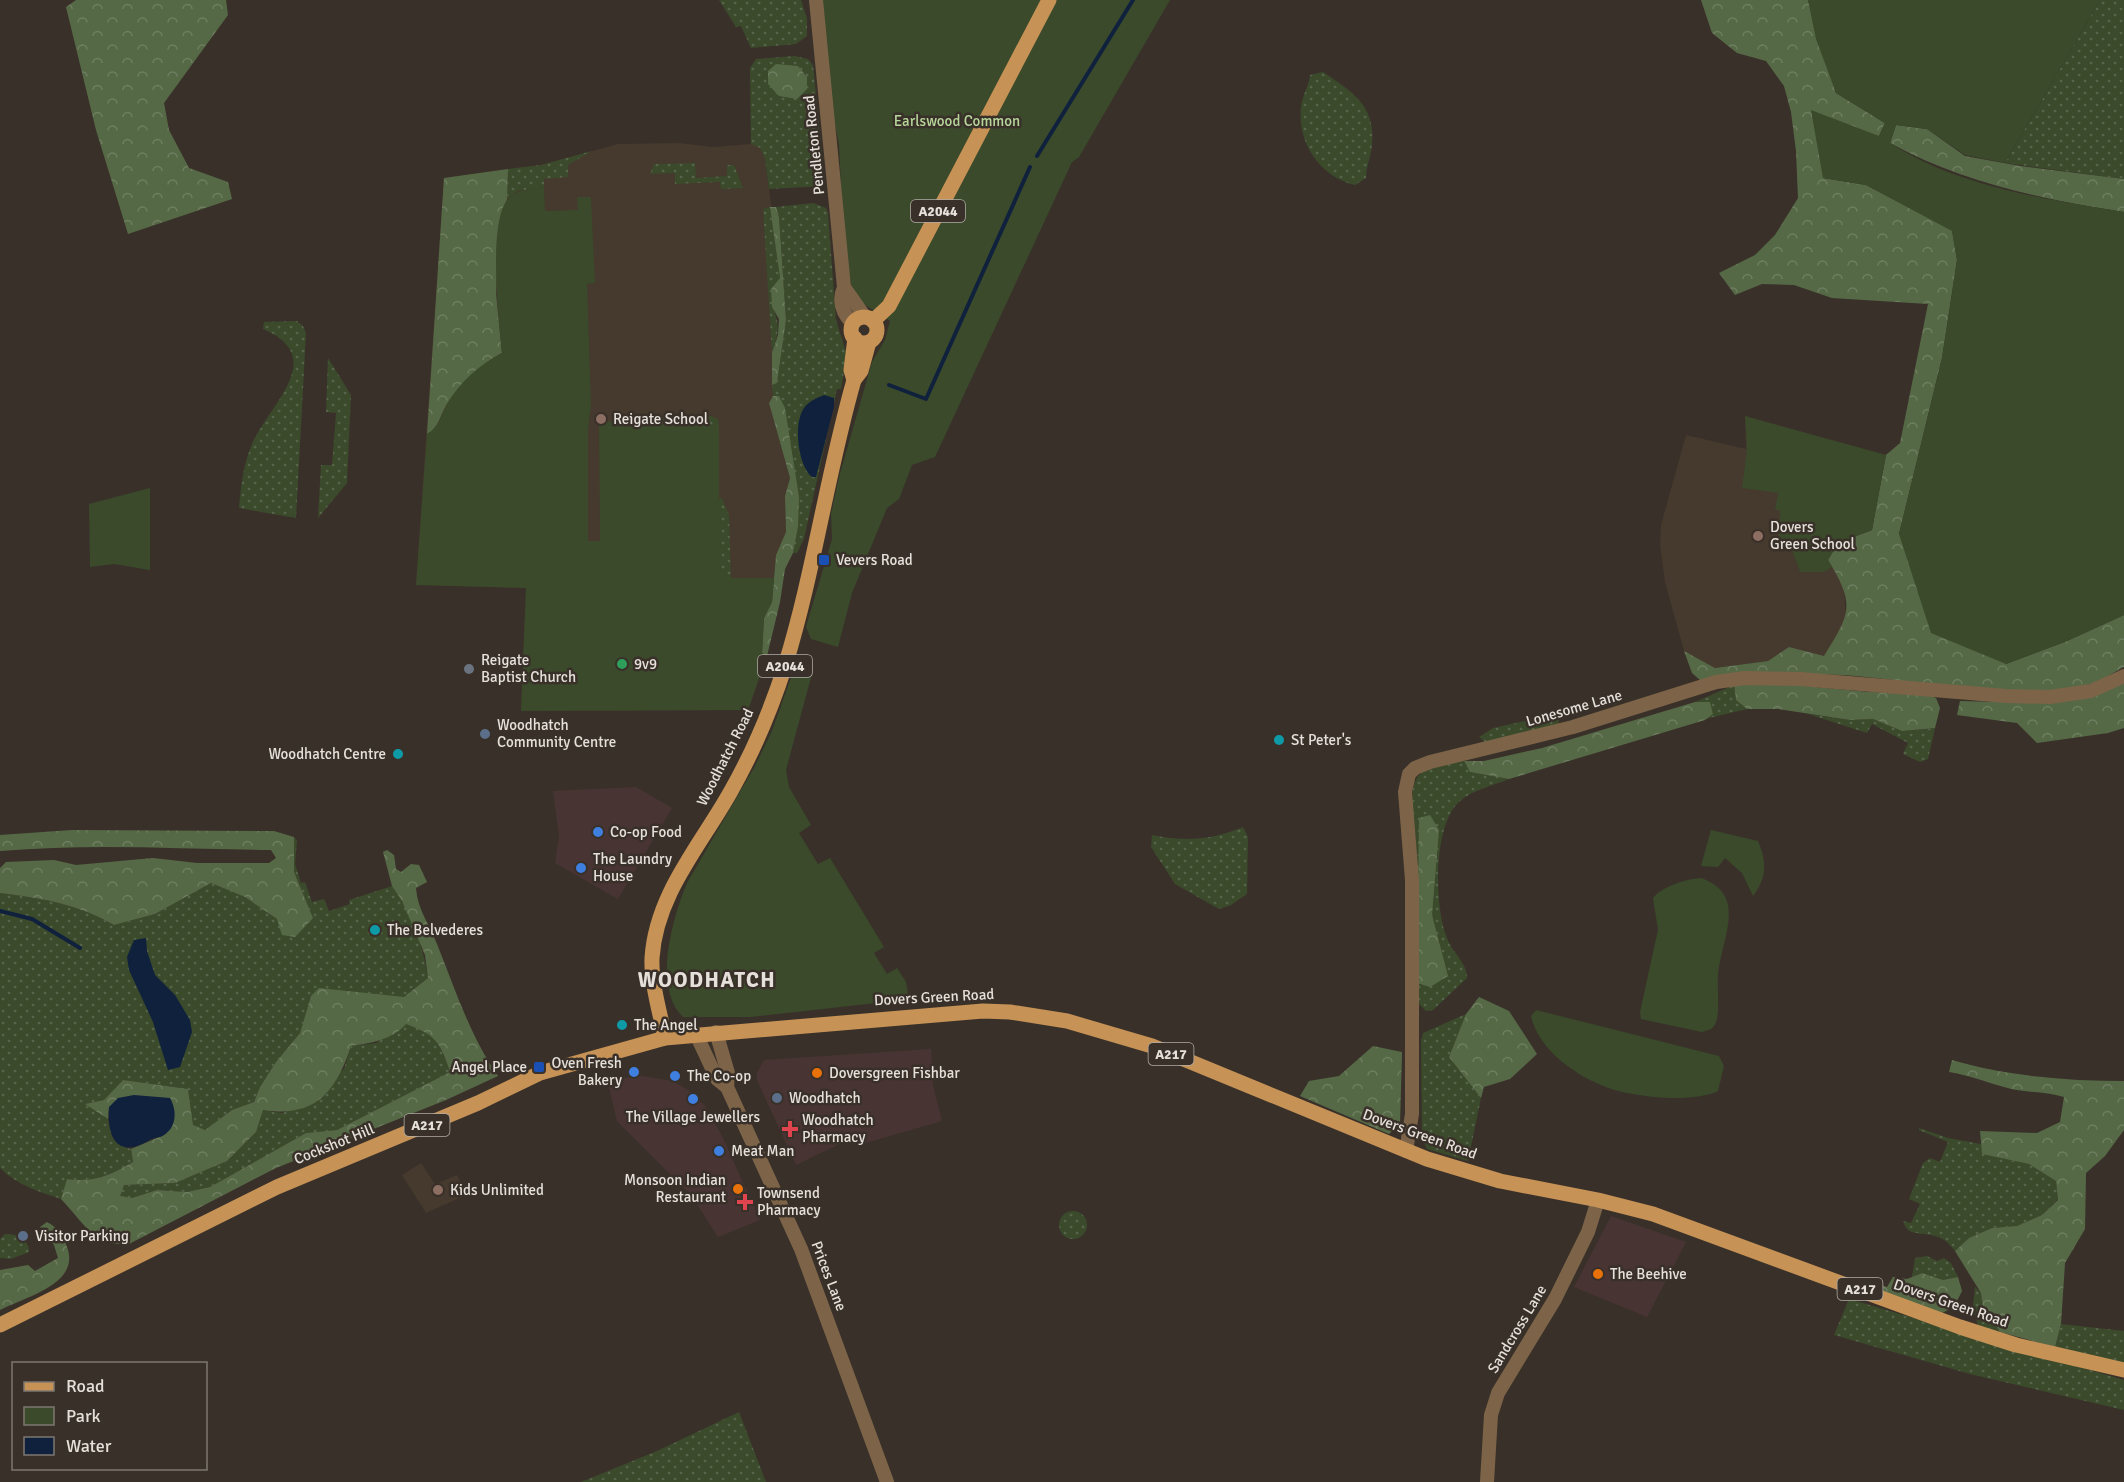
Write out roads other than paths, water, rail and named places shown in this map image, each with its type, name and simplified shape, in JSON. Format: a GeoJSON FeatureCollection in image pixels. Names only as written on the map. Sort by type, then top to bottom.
{"type":"FeatureCollection","features":[{"type":"Feature","properties":{"kind":"main road","name":"A2044"},"geometry":{"type":"LineString","coordinates":[[863,329],[889,306],[1049,0]]}},
{"type":"Feature","properties":{"kind":"main road","name":"Woodhatch Road"},"geometry":{"type":"LineString","coordinates":[[665,1038],[653,979],[652,960],[661,911],[674,884],[730,791],[768,713],[785,666],[805,590],[835,450],[854,380],[851,370],[863,329]]}},
{"type":"Feature","properties":{"kind":"main road","name":"Dovers Green Road"},"geometry":{"type":"LineString","coordinates":[[696,1034],[983,1011],[1038,1016],[1152,1046],[1406,1151],[1500,1180],[1598,1200],[1694,1228],[2016,1345],[2124,1370]]}},
{"type":"Feature","properties":{"kind":"main road","name":"Cockshot Hill"},"geometry":{"type":"LineString","coordinates":[[0,1325],[277,1187],[478,1103],[540,1073],[665,1038],[696,1034]]}},
{"type":"Feature","properties":{"kind":"street","name":"Pendleton Road"},"geometry":{"type":"LineString","coordinates":[[816,0],[843,287],[842,309],[863,329]]}},
{"type":"Feature","properties":{"kind":"street","name":"Lonesome Lane"},"geometry":{"type":"LineString","coordinates":[[1406,1151],[1412,1114],[1413,955],[1412,880],[1405,792],[1409,774],[1414,768],[1430,762],[1573,727],[1716,682],[1745,678],[1800,679],[2006,696],[2050,697],[2091,691],[2124,676]]}},
{"type":"Feature","properties":{"kind":"street","name":"Prices Lane"},"geometry":{"type":"LineString","coordinates":[[716,1032],[728,1073],[727,1087]]}},
{"type":"Feature","properties":{"kind":"street","name":"Prices Lane"},"geometry":{"type":"LineString","coordinates":[[696,1034],[717,1079],[727,1087],[801,1249],[887,1482]]}},
{"type":"Feature","properties":{"kind":"street","name":"Sandcross Lane"},"geometry":{"type":"LineString","coordinates":[[1488,1482],[1491,1415],[1498,1393],[1556,1299],[1588,1232],[1598,1200]]}},
{"type":"Feature","properties":{"kind":"water"},"geometry":{"type":"Polygon","coordinates":[[[824,395],[834,398],[834,407],[816,477],[812,477],[803,464],[800,454],[799,424],[804,408],[813,400],[824,395]]]}},
{"type":"Feature","properties":{"kind":"water"},"geometry":{"type":"Polygon","coordinates":[[[146,938],[147,951],[155,975],[175,995],[190,1020],[192,1032],[180,1067],[168,1070],[153,1022],[129,970],[127,957],[134,940],[146,938]]]}},
{"type":"Feature","properties":{"kind":"water"},"geometry":{"type":"Polygon","coordinates":[[[134,1095],[170,1098],[175,1113],[173,1123],[168,1132],[162,1136],[139,1145],[122,1146],[113,1137],[110,1128],[109,1107],[118,1098],[134,1095]]]}},
{"type":"Feature","properties":{"kind":"waterway"},"geometry":{"type":"LineString","coordinates":[[1037,156],[1133,0]]}},
{"type":"Feature","properties":{"kind":"waterway"},"geometry":{"type":"LineString","coordinates":[[889,385],[926,399],[1030,167]]}},
{"type":"Feature","properties":{"kind":"waterway"},"geometry":{"type":"LineString","coordinates":[[0,911],[32,919],[80,948]]}},
{"type":"Feature","properties":{"kind":"place","name":"Reigate School"},"geometry":{"type":"Point","coordinates":[601,419]}},
{"type":"Feature","properties":{"kind":"place","name":"Dovers Green School"},"geometry":{"type":"Point","coordinates":[1758,536]}},
{"type":"Feature","properties":{"kind":"place","name":"Vevers Road"},"geometry":{"type":"Point","coordinates":[824,560]}},
{"type":"Feature","properties":{"kind":"place","name":"9v9"},"geometry":{"type":"Point","coordinates":[622,664]}},
{"type":"Feature","properties":{"kind":"place","name":"Reigate Baptist Church"},"geometry":{"type":"Point","coordinates":[469,669]}},
{"type":"Feature","properties":{"kind":"place","name":"Woodhatch Community Centre"},"geometry":{"type":"Point","coordinates":[485,734]}},
{"type":"Feature","properties":{"kind":"place","name":"St Peter's"},"geometry":{"type":"Point","coordinates":[1279,740]}},
{"type":"Feature","properties":{"kind":"place","name":"Woodhatch Centre"},"geometry":{"type":"Point","coordinates":[398,754]}},
{"type":"Feature","properties":{"kind":"place","name":"Co-op Food"},"geometry":{"type":"Point","coordinates":[598,832]}},
{"type":"Feature","properties":{"kind":"place","name":"The Laundry House"},"geometry":{"type":"Point","coordinates":[581,868]}},
{"type":"Feature","properties":{"kind":"place","name":"The Belvederes"},"geometry":{"type":"Point","coordinates":[375,930]}},
{"type":"Feature","properties":{"kind":"place","name":"The Angel"},"geometry":{"type":"Point","coordinates":[622,1025]}},
{"type":"Feature","properties":{"kind":"place","name":"Angel Place"},"geometry":{"type":"Point","coordinates":[539,1067]}},
{"type":"Feature","properties":{"kind":"place","name":"Oven Fresh Bakery"},"geometry":{"type":"Point","coordinates":[634,1072]}},
{"type":"Feature","properties":{"kind":"place","name":"Doversgreen Fishbar"},"geometry":{"type":"Point","coordinates":[817,1073]}},
{"type":"Feature","properties":{"kind":"place","name":"The Co-op"},"geometry":{"type":"Point","coordinates":[675,1076]}},
{"type":"Feature","properties":{"kind":"place","name":"Woodhatch"},"geometry":{"type":"Point","coordinates":[777,1098]}},
{"type":"Feature","properties":{"kind":"place","name":"The Village Jewellers"},"geometry":{"type":"Point","coordinates":[693,1099]}},
{"type":"Feature","properties":{"kind":"place","name":"Woodhatch Pharmacy"},"geometry":{"type":"Point","coordinates":[790,1129]}},
{"type":"Feature","properties":{"kind":"place","name":"Meat Man"},"geometry":{"type":"Point","coordinates":[719,1151]}},
{"type":"Feature","properties":{"kind":"place","name":"Monsoon Indian Restaurant"},"geometry":{"type":"Point","coordinates":[738,1189]}},
{"type":"Feature","properties":{"kind":"place","name":"Kids Unlimited"},"geometry":{"type":"Point","coordinates":[438,1190]}},
{"type":"Feature","properties":{"kind":"place","name":"Townsend Pharmacy"},"geometry":{"type":"Point","coordinates":[745,1202]}},
{"type":"Feature","properties":{"kind":"place","name":"Visitor Parking"},"geometry":{"type":"Point","coordinates":[23,1236]}},
{"type":"Feature","properties":{"kind":"place","name":"The Beehive"},"geometry":{"type":"Point","coordinates":[1598,1274]}},
{"type":"Feature","properties":{"kind":"district","name":"WOODHATCH"},"geometry":{"type":"Point","coordinates":[707,980]}},
{"type":"Feature","properties":{"kind":"park label","name":"Earlswood Common"},"geometry":{"type":"Point","coordinates":[957,121]}}]}
